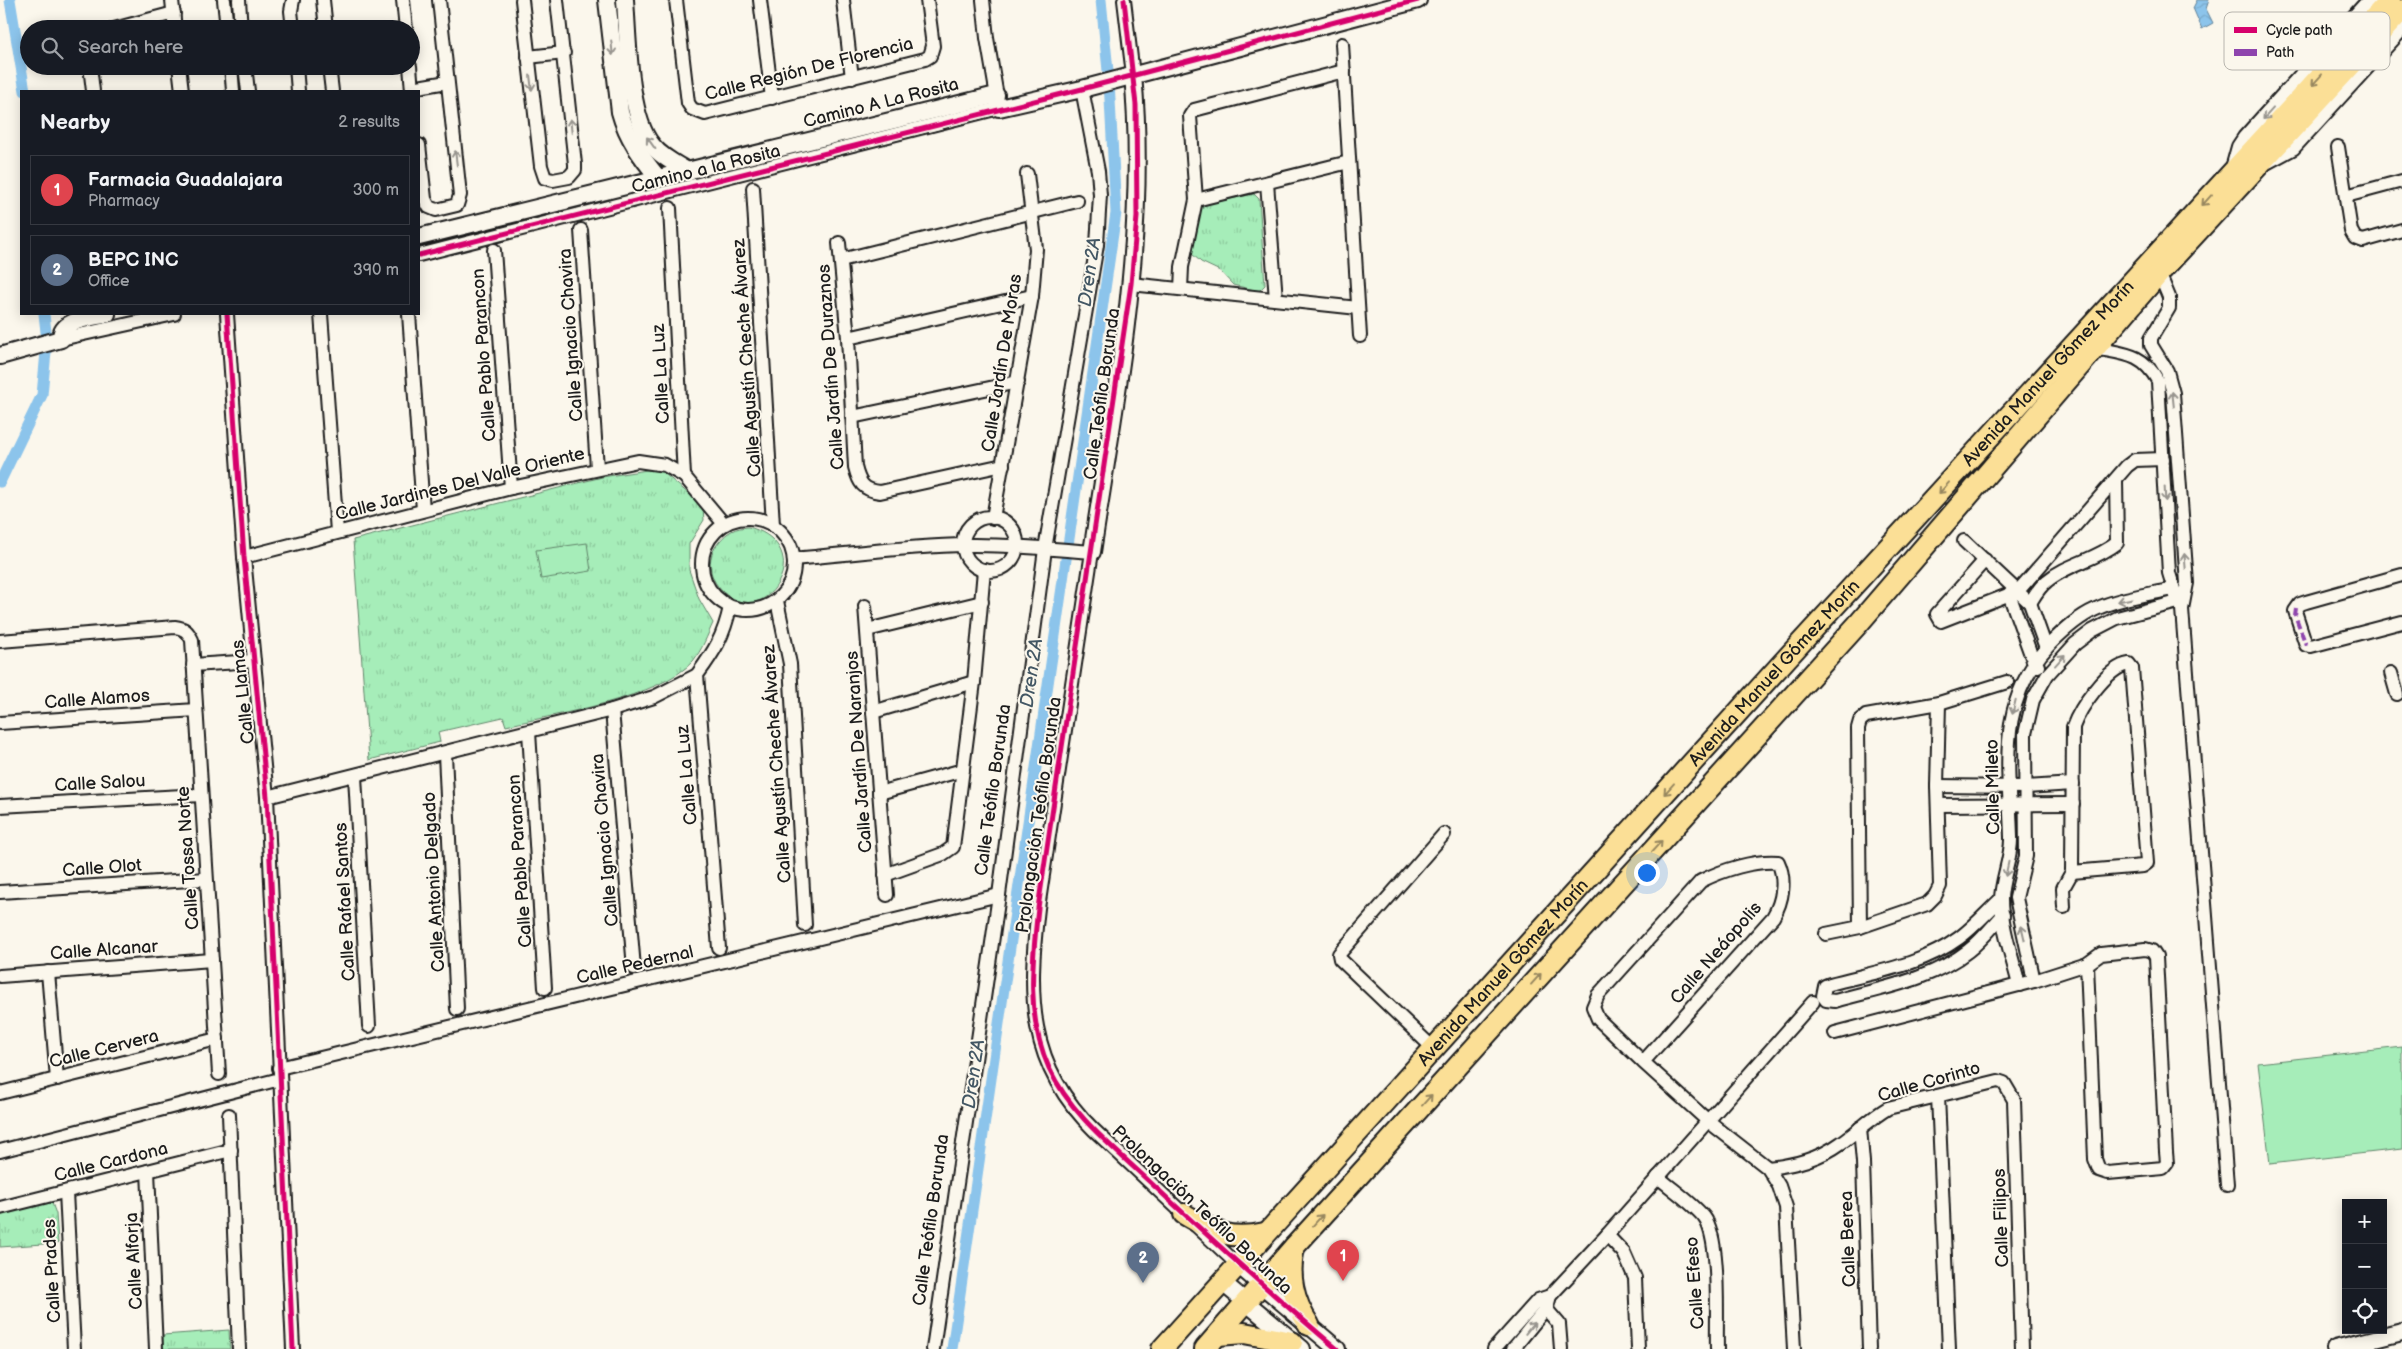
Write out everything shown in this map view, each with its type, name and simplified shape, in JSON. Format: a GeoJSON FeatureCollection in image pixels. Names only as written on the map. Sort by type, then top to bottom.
{"type":"FeatureCollection","features":[{"type":"Feature","properties":{"kind":"main road","name":"Avenida Manuel Gómez Morín"},"geometry":{"type":"LineString","coordinates":[[2386,12],[2390,0]]}},
{"type":"Feature","properties":{"kind":"main road","name":"Avenida Manuel Gómez Morín"},"geometry":{"type":"LineString","coordinates":[[2390,16],[2402,10]]}},
{"type":"Feature","properties":{"kind":"main road","name":"Avenida Manuel Gómez Morín"},"geometry":{"type":"LineString","coordinates":[[1211,1342],[1294,1246],[1859,623],[2088,343],[2232,173],[2333,70]]}},
{"type":"Feature","properties":{"kind":"main road","name":"Avenida Manuel Gómez Morín"},"geometry":{"type":"LineString","coordinates":[[1162,1349],[1433,1048],[2088,343],[2160,273],[2260,164],[2340,70]]}},
{"type":"Feature","properties":{"kind":"main road"},"geometry":{"type":"LineString","coordinates":[[1184,1214],[1202,1225],[1228,1235],[1244,1238],[1265,1233]]}},
{"type":"Feature","properties":{"kind":"main road"},"geometry":{"type":"LineString","coordinates":[[1294,1246],[1291,1260],[1292,1288],[1296,1301],[1311,1327]]}},
{"type":"Feature","properties":{"kind":"main road"},"geometry":{"type":"LineString","coordinates":[[1211,1342],[1244,1333],[1298,1346]]}},
{"type":"Feature","properties":{"kind":"street"},"geometry":{"type":"LineString","coordinates":[[224,0],[226,20]]}},
{"type":"Feature","properties":{"kind":"street"},"geometry":{"type":"LineString","coordinates":[[239,0],[240,20]]}},
{"type":"Feature","properties":{"kind":"street"},"geometry":{"type":"LineString","coordinates":[[292,20],[293,0]]}},
{"type":"Feature","properties":{"kind":"street"},"geometry":{"type":"LineString","coordinates":[[323,0],[325,20]]}},
{"type":"Feature","properties":{"kind":"street"},"geometry":{"type":"LineString","coordinates":[[403,0],[405,20]]}},
{"type":"Feature","properties":{"kind":"street"},"geometry":{"type":"LineString","coordinates":[[420,154],[425,199],[429,207],[436,210],[457,205],[460,195],[439,0]]}},
{"type":"Feature","properties":{"kind":"street"},"geometry":{"type":"LineString","coordinates":[[522,0],[543,173],[549,180],[565,179],[573,174],[575,164],[558,0]]}},
{"type":"Feature","properties":{"kind":"street"},"geometry":{"type":"LineString","coordinates":[[607,0],[620,112],[624,128],[636,150],[659,180]]}},
{"type":"Feature","properties":{"kind":"street"},"geometry":{"type":"LineString","coordinates":[[625,0],[634,100],[642,130],[662,156],[689,172]]}},
{"type":"Feature","properties":{"kind":"street","name":"Calle Región De Florencia"},"geometry":{"type":"LineString","coordinates":[[676,0],[686,94],[692,110],[705,114],[920,61],[930,56],[933,46],[928,0]]}},
{"type":"Feature","properties":{"kind":"street"},"geometry":{"type":"LineString","coordinates":[[760,0],[772,98]]}},
{"type":"Feature","properties":{"kind":"street"},"geometry":{"type":"LineString","coordinates":[[843,0],[852,78]]}},
{"type":"Feature","properties":{"kind":"street"},"geometry":{"type":"LineString","coordinates":[[983,0],[998,102]]}},
{"type":"Feature","properties":{"kind":"street","name":"Calle Teófilo Borunda"},"geometry":{"type":"LineString","coordinates":[[1088,552],[1131,284],[1137,217],[1136,105],[1127,77],[1124,0]]}},
{"type":"Feature","properties":{"kind":"street","name":"Camino A La Rosita"},"geometry":{"type":"LineString","coordinates":[[689,172],[998,102],[1090,87],[1418,0]]}},
{"type":"Feature","properties":{"kind":"street"},"geometry":{"type":"LineString","coordinates":[[137,20],[173,6],[174,20]]}},
{"type":"Feature","properties":{"kind":"street"},"geometry":{"type":"LineString","coordinates":[[1342,44],[1360,336]]}},
{"type":"Feature","properties":{"kind":"street"},"geometry":{"type":"LineString","coordinates":[[528,57],[564,53]]}},
{"type":"Feature","properties":{"kind":"street"},"geometry":{"type":"LineString","coordinates":[[1181,289],[1182,267],[1196,200],[1190,116],[1194,110],[1344,71]]}},
{"type":"Feature","properties":{"kind":"street"},"geometry":{"type":"LineString","coordinates":[[91,75],[93,90]]}},
{"type":"Feature","properties":{"kind":"street"},"geometry":{"type":"LineString","coordinates":[[181,75],[182,90]]}},
{"type":"Feature","properties":{"kind":"street"},"geometry":{"type":"LineString","coordinates":[[232,75],[233,90]]}},
{"type":"Feature","properties":{"kind":"street"},"geometry":{"type":"LineString","coordinates":[[246,75],[248,90]]}},
{"type":"Feature","properties":{"kind":"street"},"geometry":{"type":"LineString","coordinates":[[297,75],[298,90]]}},
{"type":"Feature","properties":{"kind":"street"},"geometry":{"type":"LineString","coordinates":[[330,75],[332,90]]}},
{"type":"Feature","properties":{"kind":"street"},"geometry":{"type":"LineString","coordinates":[[411,75],[412,90],[448,82]]}},
{"type":"Feature","properties":{"kind":"street","name":"Calle Teófilo Borunda"},"geometry":{"type":"LineString","coordinates":[[932,1349],[1097,245],[1100,195],[1090,87]]}},
{"type":"Feature","properties":{"kind":"street","name":"Camino a la Rosita"},"geometry":{"type":"LineString","coordinates":[[420,255],[998,102]]}},
{"type":"Feature","properties":{"kind":"street"},"geometry":{"type":"LineString","coordinates":[[2338,147],[2351,231],[2355,238],[2363,241],[2402,230]]}},
{"type":"Feature","properties":{"kind":"street"},"geometry":{"type":"LineString","coordinates":[[1196,200],[1349,162]]}},
{"type":"Feature","properties":{"kind":"street","name":"Camino a la Rosita"},"geometry":{"type":"LineString","coordinates":[[420,237],[689,172]]}},
{"type":"Feature","properties":{"kind":"street","name":"Calle Jardín De Moras"},"geometry":{"type":"LineString","coordinates":[[993,518],[1032,296],[1036,249],[1027,174]]}},
{"type":"Feature","properties":{"kind":"street"},"geometry":{"type":"LineString","coordinates":[[2346,196],[2402,181]]}},
{"type":"Feature","properties":{"kind":"street"},"geometry":{"type":"LineString","coordinates":[[1267,183],[1276,299]]}},
{"type":"Feature","properties":{"kind":"street","name":"Calle Agustín Cheche Álvarez"},"geometry":{"type":"LineString","coordinates":[[754,188],[773,525]]}},
{"type":"Feature","properties":{"kind":"street"},"geometry":{"type":"LineString","coordinates":[[840,260],[1077,201]]}},
{"type":"Feature","properties":{"kind":"street","name":"Calle La Luz"},"geometry":{"type":"LineString","coordinates":[[670,208],[684,476]]}},
{"type":"Feature","properties":{"kind":"street","name":"Calle Ignacio Chavira"},"geometry":{"type":"LineString","coordinates":[[581,230],[597,468]]}},
{"type":"Feature","properties":{"kind":"street","name":"Calle Jardín De Duraznos"},"geometry":{"type":"LineString","coordinates":[[839,243],[848,338],[855,467],[862,486],[880,492],[1003,465]]}},
{"type":"Feature","properties":{"kind":"street","name":"Calle Pablo Parancon"},"geometry":{"type":"LineString","coordinates":[[494,250],[511,488]]}},
{"type":"Feature","properties":{"kind":"street"},"geometry":{"type":"LineString","coordinates":[[2160,273],[2168,297],[2169,308],[2151,338],[2151,345],[2167,371],[2173,393],[2187,583],[2180,606]]}},
{"type":"Feature","properties":{"kind":"street"},"geometry":{"type":"LineString","coordinates":[[1131,284],[1358,308]]}},
{"type":"Feature","properties":{"kind":"street"},"geometry":{"type":"LineString","coordinates":[[848,338],[1032,296]]}},
{"type":"Feature","properties":{"kind":"street"},"geometry":{"type":"LineString","coordinates":[[54,341],[66,325],[103,315]]}},
{"type":"Feature","properties":{"kind":"street"},"geometry":{"type":"LineString","coordinates":[[0,356],[54,341],[170,315]]}},
{"type":"Feature","properties":{"kind":"street","name":"Calle Llamas"},"geometry":{"type":"LineString","coordinates":[[227,315],[244,557],[268,797],[293,1349]]}},
{"type":"Feature","properties":{"kind":"street"},"geometry":{"type":"LineString","coordinates":[[321,315],[337,532]]}},
{"type":"Feature","properties":{"kind":"street"},"geometry":{"type":"LineString","coordinates":[[409,315],[423,510]]}},
{"type":"Feature","properties":{"kind":"street"},"geometry":{"type":"LineString","coordinates":[[2088,343],[2143,360],[2151,368],[2158,381],[2169,573],[2172,589],[2180,606],[2227,1185]]}},
{"type":"Feature","properties":{"kind":"street"},"geometry":{"type":"LineString","coordinates":[[852,417],[1018,382]]}},
{"type":"Feature","properties":{"kind":"street"},"geometry":{"type":"LineString","coordinates":[[1985,560],[1937,614],[1941,621],[2014,593],[2134,460],[2163,459]]}},
{"type":"Feature","properties":{"kind":"street","name":"Calle Jardines Del Valle Oriente"},"geometry":{"type":"LineString","coordinates":[[244,557],[423,510],[597,468],[638,461],[651,462],[665,465],[684,476]]}},
{"type":"Feature","properties":{"kind":"street"},"geometry":{"type":"LineString","coordinates":[[684,476],[724,524]]}},
{"type":"Feature","properties":{"kind":"street"},"geometry":{"type":"LineString","coordinates":[[2030,603],[2045,582],[2054,575],[2108,550],[2117,543],[2116,480]]}},
{"type":"Feature","properties":{"kind":"street"},"geometry":{"type":"LineString","coordinates":[[750,518],[773,525],[783,534],[790,546],[794,559],[790,582],[777,601],[754,610],[730,607],[717,600],[708,588],[702,575],[701,560],[705,546],[713,533],[724,524],[738,519],[750,518]]}},
{"type":"Feature","properties":{"kind":"street"},"geometry":{"type":"LineString","coordinates":[[984,518],[993,518],[1008,524],[1013,530],[1017,545],[1015,556],[1009,563],[993,571],[984,570],[969,560],[964,545],[966,534],[970,527],[984,518]]}},
{"type":"Feature","properties":{"kind":"street"},"geometry":{"type":"LineString","coordinates":[[1964,540],[1985,560],[2014,593],[2030,603],[2046,648]]}},
{"type":"Feature","properties":{"kind":"street"},"geometry":{"type":"LineString","coordinates":[[794,559],[964,545],[1017,545],[1050,550],[1088,552]]}},
{"type":"Feature","properties":{"kind":"street","name":"Prolongación Teófilo Borunda"},"geometry":{"type":"LineString","coordinates":[[1088,552],[1038,908],[1032,968],[1034,1013],[1049,1067],[1072,1106],[1084,1119],[1260,1285],[1337,1349]]}},
{"type":"Feature","properties":{"kind":"street"},"geometry":{"type":"LineString","coordinates":[[885,876],[949,850],[954,841],[974,682],[984,570]]}},
{"type":"Feature","properties":{"kind":"street"},"geometry":{"type":"LineString","coordinates":[[2402,575],[2306,602],[2296,608],[2295,615],[2306,645],[2317,645],[2402,622]]}},
{"type":"Feature","properties":{"kind":"street","name":"Calle Mileto"},"geometry":{"type":"LineString","coordinates":[[2019,985],[2001,899],[2011,847],[2006,756],[2015,700],[2025,677],[2034,663],[2062,632],[2094,610],[2120,601],[2172,589]]}},
{"type":"Feature","properties":{"kind":"street"},"geometry":{"type":"LineString","coordinates":[[2014,593],[2034,663],[2047,674]]}},
{"type":"Feature","properties":{"kind":"street","name":"Calle Agustín Cheche Álvarez"},"geometry":{"type":"LineString","coordinates":[[777,601],[790,664],[805,925]]}},
{"type":"Feature","properties":{"kind":"street"},"geometry":{"type":"LineString","coordinates":[[867,630],[982,602]]}},
{"type":"Feature","properties":{"kind":"street","name":"Calle Jardín De Naranjos"},"geometry":{"type":"LineString","coordinates":[[865,606],[887,895]]}},
{"type":"Feature","properties":{"kind":"street","name":"Calle Mileto"},"geometry":{"type":"LineString","coordinates":[[2034,981],[2016,898],[2026,856],[2025,734],[2034,700],[2047,674],[2075,644],[2092,631],[2117,618],[2180,606]]}},
{"type":"Feature","properties":{"kind":"street"},"geometry":{"type":"LineString","coordinates":[[268,797],[445,754],[612,710],[654,696],[697,675],[714,651],[726,629],[730,607]]}},
{"type":"Feature","properties":{"kind":"street","name":"Calle Tossa Norte"},"geometry":{"type":"LineString","coordinates":[[0,641],[175,627],[182,628],[188,632],[192,640],[219,1074]]}},
{"type":"Feature","properties":{"kind":"street"},"geometry":{"type":"LineString","coordinates":[[193,664],[254,660]]}},
{"type":"Feature","properties":{"kind":"street"},"geometry":{"type":"LineString","coordinates":[[2064,908],[2063,888],[2072,872],[2073,728],[2077,716],[2103,682],[2121,666],[2129,664],[2133,677],[2146,863],[2143,866],[2119,869],[2072,872]]}},
{"type":"Feature","properties":{"kind":"street","name":"Calle La Luz"},"geometry":{"type":"LineString","coordinates":[[697,675],[719,948]]}},
{"type":"Feature","properties":{"kind":"street"},"geometry":{"type":"LineString","coordinates":[[873,712],[974,682]]}},
{"type":"Feature","properties":{"kind":"street"},"geometry":{"type":"LineString","coordinates":[[1860,927],[1858,728],[1860,722],[1866,716],[1939,703],[2007,682]]}},
{"type":"Feature","properties":{"kind":"street"},"geometry":{"type":"LineString","coordinates":[[1826,934],[1860,927],[1927,904],[1936,896],[1940,886],[1937,786],[1939,703]]}},
{"type":"Feature","properties":{"kind":"street","name":"Calle Alamos"},"geometry":{"type":"LineString","coordinates":[[0,723],[196,710]]}},
{"type":"Feature","properties":{"kind":"street","name":"Calle Ignacio Chavira"},"geometry":{"type":"LineString","coordinates":[[612,710],[634,968]]}},
{"type":"Feature","properties":{"kind":"street","name":"Calle Pablo Parancon"},"geometry":{"type":"LineString","coordinates":[[529,732],[545,988]]}},
{"type":"Feature","properties":{"kind":"street","name":"Calle Antonio Delgado"},"geometry":{"type":"LineString","coordinates":[[445,754],[457,1009]]}},
{"type":"Feature","properties":{"kind":"street"},"geometry":{"type":"LineString","coordinates":[[879,793],[963,770]]}},
{"type":"Feature","properties":{"kind":"street","name":"Calle Rafael Santos"},"geometry":{"type":"LineString","coordinates":[[356,776],[369,1026]]}},
{"type":"Feature","properties":{"kind":"street"},"geometry":{"type":"LineString","coordinates":[[1937,786],[2026,787],[2073,784]]}},
{"type":"Feature","properties":{"kind":"street","name":"Calle Salou"},"geometry":{"type":"LineString","coordinates":[[0,806],[201,795]]}},
{"type":"Feature","properties":{"kind":"street"},"geometry":{"type":"LineString","coordinates":[[1938,805],[2073,804]]}},
{"type":"Feature","properties":{"kind":"street"},"geometry":{"type":"LineString","coordinates":[[1433,1048],[1340,960],[1339,954],[1444,834]]}},
{"type":"Feature","properties":{"kind":"street","name":"Calle Neáopolis"},"geometry":{"type":"LineString","coordinates":[[1778,862],[1782,871],[1782,887],[1780,902],[1773,917],[1643,1062],[1598,1019],[1593,1007],[1598,995],[1701,881],[1710,876],[1757,863],[1778,862]]}},
{"type":"Feature","properties":{"kind":"street","name":"Calle Olot"},"geometry":{"type":"LineString","coordinates":[[0,892],[206,879]]}},
{"type":"Feature","properties":{"kind":"street","name":"Calle Pedernal"},"geometry":{"type":"LineString","coordinates":[[0,1151],[280,1073],[999,895]]}},
{"type":"Feature","properties":{"kind":"street"},"geometry":{"type":"LineString","coordinates":[[2001,899],[1959,938],[1940,950],[1916,961],[1830,984],[1822,991],[1823,996],[1826,1000],[1835,1001],[1935,971],[1969,950],[2003,915]]}},
{"type":"Feature","properties":{"kind":"street"},"geometry":{"type":"LineString","coordinates":[[1835,1033],[2034,981],[2087,964],[2101,954],[2145,949],[2152,951],[2156,957],[2166,1152],[2166,1163],[2163,1168],[2108,1173],[2099,1170],[2095,1158],[2087,964]]}},
{"type":"Feature","properties":{"kind":"street","name":"Calle Alcanar"},"geometry":{"type":"LineString","coordinates":[[0,976],[212,960]]}},
{"type":"Feature","properties":{"kind":"street"},"geometry":{"type":"LineString","coordinates":[[48,972],[57,1079]]}},
{"type":"Feature","properties":{"kind":"street"},"geometry":{"type":"LineString","coordinates":[[1494,1349],[1507,1334],[1545,1301],[1607,1235],[1813,1002]]}},
{"type":"Feature","properties":{"kind":"street","name":"Calle Cervera"},"geometry":{"type":"LineString","coordinates":[[0,1093],[216,1039]]}},
{"type":"Feature","properties":{"kind":"street"},"geometry":{"type":"LineString","coordinates":[[1643,1062],[1708,1121],[1768,1168],[1779,1186],[1786,1207],[1794,1349]]}},
{"type":"Feature","properties":{"kind":"street","name":"Calle Corinto"},"geometry":{"type":"LineString","coordinates":[[1768,1168],[1806,1162],[1825,1154],[1888,1108],[1998,1081],[2008,1087]]}},
{"type":"Feature","properties":{"kind":"street","name":"Calle Filipos"},"geometry":{"type":"LineString","coordinates":[[2008,1087],[2014,1100],[2022,1349]]}},
{"type":"Feature","properties":{"kind":"street"},"geometry":{"type":"LineString","coordinates":[[1938,1096],[1949,1349]]}},
{"type":"Feature","properties":{"kind":"street"},"geometry":{"type":"LineString","coordinates":[[229,1115],[239,1349]]}},
{"type":"Feature","properties":{"kind":"street","name":"Calle Berea"},"geometry":{"type":"LineString","coordinates":[[1860,1128],[1864,1162],[1870,1349]]}},
{"type":"Feature","properties":{"kind":"street","name":"Calle Cardona"},"geometry":{"type":"LineString","coordinates":[[0,1208],[231,1150]]}},
{"type":"Feature","properties":{"kind":"street","name":"Calle Alforja"},"geometry":{"type":"LineString","coordinates":[[148,1171],[156,1349]]}},
{"type":"Feature","properties":{"kind":"street","name":"Calle Efeso"},"geometry":{"type":"LineString","coordinates":[[1658,1177],[1704,1218],[1710,1229],[1715,1256],[1717,1349]]}},
{"type":"Feature","properties":{"kind":"street","name":"Calle Prades"},"geometry":{"type":"LineString","coordinates":[[66,1192],[74,1349]]}},
{"type":"Feature","properties":{"kind":"street"},"geometry":{"type":"LineString","coordinates":[[1607,1235],[1624,1253],[1636,1278],[1638,1349]]}},
{"type":"Feature","properties":{"kind":"street","name":"Prolongación Teófilo Borunda"},"geometry":{"type":"LineString","coordinates":[[1222,1282],[1298,1346]]}},
{"type":"Feature","properties":{"kind":"street"},"geometry":{"type":"LineString","coordinates":[[1507,1334],[1516,1346],[1545,1301]]}},
{"type":"Feature","properties":{"kind":"street"},"geometry":{"type":"LineString","coordinates":[[1545,1301],[1559,1324],[1561,1349]]}},
{"type":"Feature","properties":{"kind":"street"},"geometry":{"type":"LineString","coordinates":[[1298,1346],[1311,1327]]}},
{"type":"Feature","properties":{"kind":"street"},"geometry":{"type":"LineString","coordinates":[[2335,1349],[2402,1332]]}},
{"type":"Feature","properties":{"kind":"green space"},"geometry":{"type":"Polygon","coordinates":[[[1254,194],[1259,199],[1265,285],[1259,291],[1233,285],[1220,271],[1201,262],[1191,253],[1199,209],[1206,204],[1254,194]]]}},
{"type":"Feature","properties":{"kind":"green space"},"geometry":{"type":"Polygon","coordinates":[[[647,470],[660,470],[695,499],[703,509],[704,520],[689,544],[689,570],[699,599],[713,623],[702,648],[693,661],[678,674],[633,695],[578,710],[506,726],[503,717],[438,732],[440,742],[369,760],[353,540],[602,477],[647,470]]]}},
{"type":"Feature","properties":{"kind":"green space"},"geometry":{"type":"Polygon","coordinates":[[[748,527],[766,534],[773,540],[779,547],[783,564],[778,583],[766,597],[753,602],[739,601],[726,595],[716,584],[711,571],[711,557],[719,542],[732,531],[748,527]]]}},
{"type":"Feature","properties":{"kind":"green space"},"geometry":{"type":"Polygon","coordinates":[[[587,543],[591,571],[541,579],[536,550],[587,543]]]}},
{"type":"Feature","properties":{"kind":"green space"},"geometry":{"type":"Polygon","coordinates":[[[2402,1047],[2402,1149],[2270,1164],[2258,1063],[2402,1047]]]}},
{"type":"Feature","properties":{"kind":"green space"},"geometry":{"type":"Polygon","coordinates":[[[46,1202],[52,1203],[56,1214],[58,1243],[0,1247],[0,1213],[46,1202]]]}},
{"type":"Feature","properties":{"kind":"green space"},"geometry":{"type":"Polygon","coordinates":[[[229,1330],[230,1349],[163,1349],[163,1335],[229,1330]]]}},
{"type":"Feature","properties":{"kind":"water"},"geometry":{"type":"Polygon","coordinates":[[[2197,0],[2209,0],[2206,9],[2213,23],[2202,29],[2193,8],[2197,0]]]}},
{"type":"Feature","properties":{"kind":"waterway"},"geometry":{"type":"LineString","coordinates":[[10,0],[20,61]]}},
{"type":"Feature","properties":{"kind":"waterway","name":"Dren 2A"},"geometry":{"type":"LineString","coordinates":[[952,1349],[1116,213],[1109,81],[1101,0]]}},
{"type":"Feature","properties":{"kind":"waterway"},"geometry":{"type":"LineString","coordinates":[[22,75],[25,90]]}},
{"type":"Feature","properties":{"kind":"waterway"},"geometry":{"type":"LineString","coordinates":[[0,482],[42,395],[47,341],[44,315]]}},
{"type":"Feature","properties":{"kind":"marked path"},"geometry":{"type":"LineString","coordinates":[[2296,608],[2295,615],[2306,645]]}},
{"type":"Feature","properties":{"kind":"cycle path"},"geometry":{"type":"LineString","coordinates":[[1124,0],[1136,105],[1137,217],[1131,284],[1038,908],[1033,969],[1034,1009],[1037,1029],[1049,1068],[1058,1085],[1094,1130],[1220,1246],[1337,1349]]}},
{"type":"Feature","properties":{"kind":"cycle path"},"geometry":{"type":"LineString","coordinates":[[420,255],[1082,89],[1418,0]]}},
{"type":"Feature","properties":{"kind":"cycle path"},"geometry":{"type":"LineString","coordinates":[[227,315],[244,557],[267,797],[293,1349]]}},
{"type":"Feature","properties":{"kind":"place","name":"Farmacia Guadalajara"},"geometry":{"type":"Point","coordinates":[1343,1281]}},
{"type":"Feature","properties":{"kind":"place","name":"BEPC INC"},"geometry":{"type":"Point","coordinates":[1143,1283]}}]}
